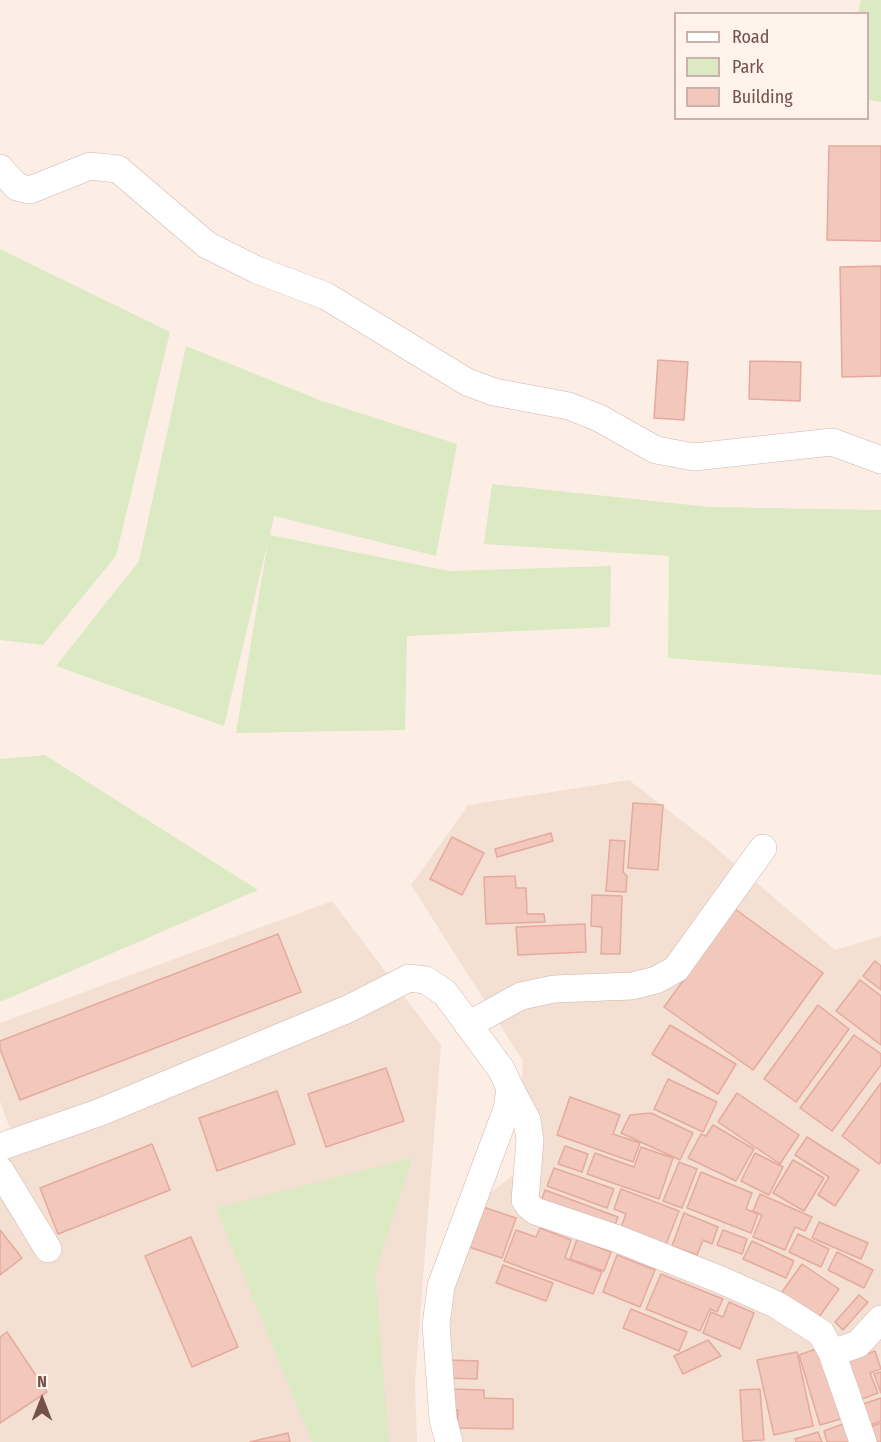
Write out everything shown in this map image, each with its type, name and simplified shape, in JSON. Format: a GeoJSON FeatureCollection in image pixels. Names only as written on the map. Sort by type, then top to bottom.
{"type":"FeatureCollection","features":[{"type":"Feature","properties":{"kind":"street"},"geometry":{"type":"LineString","coordinates":[[0,168],[6,178],[17,187],[30,190],[90,166],[118,169],[207,245],[257,270],[326,296],[467,381],[494,392],[569,406],[599,418],[656,450],[694,457],[832,442],[881,460]]}},
{"type":"Feature","properties":{"kind":"street"},"geometry":{"type":"LineString","coordinates":[[468,1024],[521,996],[554,989],[632,986],[656,981],[676,969],[763,848]]}},
{"type":"Feature","properties":{"kind":"street"},"geometry":{"type":"LineString","coordinates":[[0,1147],[98,1113],[348,1009],[409,978],[426,980],[444,993],[501,1069],[528,1120],[530,1140],[525,1200],[529,1206],[535,1211],[618,1239],[722,1280],[777,1305],[821,1333],[832,1353],[863,1442]]}},
{"type":"Feature","properties":{"kind":"street"},"geometry":{"type":"LineString","coordinates":[[449,1442],[443,1419],[436,1325],[441,1286],[507,1108],[510,1088]]}},
{"type":"Feature","properties":{"kind":"street"},"geometry":{"type":"LineString","coordinates":[[0,1170],[48,1249]]}},
{"type":"Feature","properties":{"kind":"street"},"geometry":{"type":"LineString","coordinates":[[832,1353],[858,1344],[881,1319]]}},
{"type":"Feature","properties":{"kind":"shaded area"},"geometry":{"type":"Polygon","coordinates":[[[629,780],[708,841],[835,950],[881,936],[881,1442],[445,1442],[436,1403],[456,1219],[516,1173],[523,1061],[411,885],[468,805],[629,780]]]}},
{"type":"Feature","properties":{"kind":"shaded area"},"geometry":{"type":"Polygon","coordinates":[[[332,901],[441,1045],[415,1382],[417,1442],[0,1442],[0,1168],[18,1151],[0,1101],[0,1023],[332,901]]]}},
{"type":"Feature","properties":{"kind":"green space"},"geometry":{"type":"Polygon","coordinates":[[[861,0],[881,0],[881,102],[869,100],[869,12],[858,12],[861,0]]]}},
{"type":"Feature","properties":{"kind":"green space"},"geometry":{"type":"Polygon","coordinates":[[[0,249],[170,332],[116,556],[43,645],[0,640],[0,249]]]}},
{"type":"Feature","properties":{"kind":"green space"},"geometry":{"type":"Polygon","coordinates":[[[186,346],[322,401],[457,444],[436,556],[274,516],[270,535],[449,571],[611,566],[610,627],[407,636],[405,730],[236,733],[268,541],[224,726],[56,666],[139,561],[186,346]]]}},
{"type":"Feature","properties":{"kind":"green space"},"geometry":{"type":"Polygon","coordinates":[[[492,484],[710,507],[881,510],[881,675],[668,658],[669,556],[484,544],[492,484]]]}},
{"type":"Feature","properties":{"kind":"green space"},"geometry":{"type":"Polygon","coordinates":[[[45,755],[258,890],[0,1002],[0,759],[45,755]]]}},
{"type":"Feature","properties":{"kind":"green space"},"geometry":{"type":"Polygon","coordinates":[[[412,1158],[375,1274],[389,1442],[312,1442],[216,1208],[412,1158]]]}},
{"type":"Feature","properties":{"kind":"building"},"geometry":{"type":"Polygon","coordinates":[[[829,146],[881,146],[881,241],[827,240],[829,146]]]}},
{"type":"Feature","properties":{"kind":"building"},"geometry":{"type":"Polygon","coordinates":[[[881,266],[881,376],[842,377],[840,267],[881,266]]]}},
{"type":"Feature","properties":{"kind":"building"},"geometry":{"type":"Polygon","coordinates":[[[658,360],[688,362],[684,420],[654,418],[658,360]]]}},
{"type":"Feature","properties":{"kind":"building"},"geometry":{"type":"Polygon","coordinates":[[[750,361],[801,362],[800,401],[749,399],[750,361]]]}},
{"type":"Feature","properties":{"kind":"building"},"geometry":{"type":"Polygon","coordinates":[[[633,803],[663,805],[658,870],[628,868],[633,803]]]}},
{"type":"Feature","properties":{"kind":"building"},"geometry":{"type":"Polygon","coordinates":[[[551,833],[553,841],[497,857],[495,849],[551,833]]]}},
{"type":"Feature","properties":{"kind":"building"},"geometry":{"type":"Polygon","coordinates":[[[452,837],[484,853],[462,895],[430,879],[452,837]]]}},
{"type":"Feature","properties":{"kind":"building"},"geometry":{"type":"Polygon","coordinates":[[[610,840],[625,841],[623,872],[627,876],[626,892],[606,891],[610,840]]]}},
{"type":"Feature","properties":{"kind":"building"},"geometry":{"type":"Polygon","coordinates":[[[515,876],[516,888],[526,888],[527,914],[544,914],[545,922],[486,924],[484,877],[515,876]]]}},
{"type":"Feature","properties":{"kind":"building"},"geometry":{"type":"Polygon","coordinates":[[[592,895],[622,896],[620,954],[601,954],[602,927],[591,926],[592,895]]]}},
{"type":"Feature","properties":{"kind":"building"},"geometry":{"type":"Polygon","coordinates":[[[735,909],[823,973],[753,1070],[664,1007],[735,909]]]}},
{"type":"Feature","properties":{"kind":"building"},"geometry":{"type":"Polygon","coordinates":[[[585,924],[586,952],[518,955],[516,927],[585,924]]]}},
{"type":"Feature","properties":{"kind":"building"},"geometry":{"type":"Polygon","coordinates":[[[278,934],[301,992],[20,1100],[0,1049],[0,1041],[278,934]]]}},
{"type":"Feature","properties":{"kind":"building"},"geometry":{"type":"Polygon","coordinates":[[[875,961],[881,966],[881,990],[863,976],[875,961]]]}},
{"type":"Feature","properties":{"kind":"building"},"geometry":{"type":"Polygon","coordinates":[[[860,980],[881,996],[881,1045],[836,1011],[860,980]]]}},
{"type":"Feature","properties":{"kind":"building"},"geometry":{"type":"Polygon","coordinates":[[[818,1005],[849,1029],[796,1102],[764,1079],[818,1005]]]}},
{"type":"Feature","properties":{"kind":"building"},"geometry":{"type":"Polygon","coordinates":[[[670,1025],[736,1064],[718,1094],[652,1054],[670,1025]]]}},
{"type":"Feature","properties":{"kind":"building"},"geometry":{"type":"Polygon","coordinates":[[[854,1035],[881,1054],[881,1065],[832,1131],[800,1108],[854,1035]]]}},
{"type":"Feature","properties":{"kind":"building"},"geometry":{"type":"Polygon","coordinates":[[[386,1068],[404,1121],[326,1147],[308,1094],[386,1068]]]}},
{"type":"Feature","properties":{"kind":"building"},"geometry":{"type":"Polygon","coordinates":[[[668,1079],[717,1102],[703,1132],[654,1109],[668,1079]]]}},
{"type":"Feature","properties":{"kind":"building"},"geometry":{"type":"Polygon","coordinates":[[[881,1083],[881,1162],[879,1164],[842,1136],[881,1083]]]}},
{"type":"Feature","properties":{"kind":"building"},"geometry":{"type":"Polygon","coordinates":[[[277,1091],[295,1144],[217,1171],[199,1118],[277,1091]]]}},
{"type":"Feature","properties":{"kind":"building"},"geometry":{"type":"Polygon","coordinates":[[[737,1093],[799,1135],[780,1164],[718,1122],[737,1093]]]}},
{"type":"Feature","properties":{"kind":"building"},"geometry":{"type":"Polygon","coordinates":[[[570,1097],[620,1115],[613,1134],[640,1143],[633,1162],[557,1135],[570,1097]]]}},
{"type":"Feature","properties":{"kind":"building"},"geometry":{"type":"Polygon","coordinates":[[[651,1113],[693,1133],[680,1160],[621,1133],[630,1115],[651,1113]]]}},
{"type":"Feature","properties":{"kind":"building"},"geometry":{"type":"Polygon","coordinates":[[[713,1125],[754,1149],[736,1181],[688,1158],[701,1134],[706,1136],[713,1125]]]}},
{"type":"Feature","properties":{"kind":"building"},"geometry":{"type":"Polygon","coordinates":[[[807,1137],[859,1170],[835,1206],[818,1195],[829,1177],[795,1155],[807,1137]]]}},
{"type":"Feature","properties":{"kind":"building"},"geometry":{"type":"Polygon","coordinates":[[[152,1144],[170,1190],[58,1234],[40,1188],[152,1144]]]}},
{"type":"Feature","properties":{"kind":"building"},"geometry":{"type":"Polygon","coordinates":[[[565,1146],[588,1154],[582,1172],[558,1164],[565,1146]]]}},
{"type":"Feature","properties":{"kind":"building"},"geometry":{"type":"Polygon","coordinates":[[[641,1147],[673,1158],[659,1199],[587,1174],[595,1153],[634,1167],[641,1147]]]}},
{"type":"Feature","properties":{"kind":"building"},"geometry":{"type":"Polygon","coordinates":[[[755,1153],[783,1167],[769,1195],[741,1181],[755,1153]]]}},
{"type":"Feature","properties":{"kind":"building"},"geometry":{"type":"Polygon","coordinates":[[[793,1160],[824,1178],[804,1211],[773,1193],[793,1160]]]}},
{"type":"Feature","properties":{"kind":"building"},"geometry":{"type":"Polygon","coordinates":[[[679,1162],[697,1169],[682,1208],[663,1201],[679,1162]]]}},
{"type":"Feature","properties":{"kind":"building"},"geometry":{"type":"Polygon","coordinates":[[[554,1168],[614,1189],[607,1208],[547,1186],[554,1168]]]}},
{"type":"Feature","properties":{"kind":"building"},"geometry":{"type":"Polygon","coordinates":[[[701,1172],[752,1193],[746,1209],[758,1214],[751,1233],[687,1208],[701,1172]]]}},
{"type":"Feature","properties":{"kind":"building"},"geometry":{"type":"Polygon","coordinates":[[[621,1189],[679,1211],[665,1247],[620,1230],[626,1214],[614,1209],[621,1189]]]}},
{"type":"Feature","properties":{"kind":"building"},"geometry":{"type":"Polygon","coordinates":[[[545,1190],[618,1217],[613,1231],[540,1205],[545,1190]]]}},
{"type":"Feature","properties":{"kind":"building"},"geometry":{"type":"Polygon","coordinates":[[[760,1194],[812,1217],[805,1231],[795,1227],[785,1250],[753,1237],[762,1215],[753,1211],[760,1194]]]}},
{"type":"Feature","properties":{"kind":"building"},"geometry":{"type":"Polygon","coordinates":[[[477,1205],[516,1218],[502,1258],[463,1245],[477,1205]]]}},
{"type":"Feature","properties":{"kind":"building"},"geometry":{"type":"Polygon","coordinates":[[[684,1213],[718,1227],[712,1244],[703,1240],[697,1255],[672,1246],[684,1213]]]}},
{"type":"Feature","properties":{"kind":"building"},"geometry":{"type":"Polygon","coordinates":[[[819,1222],[868,1243],[861,1259],[812,1238],[819,1222]]]}},
{"type":"Feature","properties":{"kind":"building"},"geometry":{"type":"Polygon","coordinates":[[[540,1228],[571,1240],[565,1258],[602,1272],[593,1294],[504,1261],[516,1230],[536,1237],[540,1228]]]}},
{"type":"Feature","properties":{"kind":"building"},"geometry":{"type":"Polygon","coordinates":[[[0,1230],[22,1258],[0,1275],[0,1230]]]}},
{"type":"Feature","properties":{"kind":"building"},"geometry":{"type":"Polygon","coordinates":[[[723,1230],[747,1239],[742,1254],[717,1245],[723,1230]]]}},
{"type":"Feature","properties":{"kind":"building"},"geometry":{"type":"Polygon","coordinates":[[[798,1234],[829,1249],[821,1267],[789,1252],[798,1234]]]}},
{"type":"Feature","properties":{"kind":"building"},"geometry":{"type":"Polygon","coordinates":[[[191,1237],[238,1347],[192,1367],[145,1256],[191,1237]]]}},
{"type":"Feature","properties":{"kind":"building"},"geometry":{"type":"Polygon","coordinates":[[[577,1239],[611,1252],[604,1271],[570,1259],[577,1239]]]}},
{"type":"Feature","properties":{"kind":"building"},"geometry":{"type":"Polygon","coordinates":[[[752,1241],[794,1261],[786,1278],[743,1259],[752,1241]]]}},
{"type":"Feature","properties":{"kind":"building"},"geometry":{"type":"Polygon","coordinates":[[[837,1252],[873,1270],[864,1288],[828,1270],[837,1252]]]}},
{"type":"Feature","properties":{"kind":"building"},"geometry":{"type":"Polygon","coordinates":[[[617,1255],[655,1270],[640,1307],[603,1292],[617,1255]]]}},
{"type":"Feature","properties":{"kind":"building"},"geometry":{"type":"Polygon","coordinates":[[[802,1264],[839,1289],[819,1317],[782,1292],[802,1264]]]}},
{"type":"Feature","properties":{"kind":"building"},"geometry":{"type":"Polygon","coordinates":[[[503,1265],[553,1283],[546,1301],[496,1283],[503,1265]]]}},
{"type":"Feature","properties":{"kind":"building"},"geometry":{"type":"Polygon","coordinates":[[[661,1274],[723,1299],[717,1312],[710,1309],[700,1331],[646,1309],[661,1274]]]}},
{"type":"Feature","properties":{"kind":"building"},"geometry":{"type":"Polygon","coordinates":[[[859,1295],[868,1302],[843,1330],[835,1322],[859,1295]]]}},
{"type":"Feature","properties":{"kind":"building"},"geometry":{"type":"Polygon","coordinates":[[[729,1302],[754,1313],[740,1349],[703,1333],[711,1312],[723,1317],[729,1302]]]}},
{"type":"Feature","properties":{"kind":"building"},"geometry":{"type":"Polygon","coordinates":[[[631,1309],[687,1332],[679,1351],[623,1328],[631,1309]]]}},
{"type":"Feature","properties":{"kind":"building"},"geometry":{"type":"Polygon","coordinates":[[[7,1332],[47,1392],[0,1423],[0,1337],[7,1332]]]}},
{"type":"Feature","properties":{"kind":"building"},"geometry":{"type":"Polygon","coordinates":[[[708,1340],[721,1356],[683,1374],[674,1356],[708,1340]]]}},
{"type":"Feature","properties":{"kind":"building"},"geometry":{"type":"Polygon","coordinates":[[[819,1348],[841,1419],[820,1425],[799,1355],[819,1348]]]}},
{"type":"Feature","properties":{"kind":"building"},"geometry":{"type":"Polygon","coordinates":[[[875,1351],[881,1369],[870,1373],[878,1393],[854,1402],[839,1364],[875,1351]]]}},
{"type":"Feature","properties":{"kind":"building"},"geometry":{"type":"Polygon","coordinates":[[[797,1352],[813,1426],[774,1435],[757,1360],[797,1352]]]}},
{"type":"Feature","properties":{"kind":"building"},"geometry":{"type":"Polygon","coordinates":[[[447,1360],[478,1361],[477,1379],[447,1378],[447,1360]]]}},
{"type":"Feature","properties":{"kind":"building"},"geometry":{"type":"Polygon","coordinates":[[[881,1372],[881,1393],[874,1374],[881,1372]]]}},
{"type":"Feature","properties":{"kind":"building"},"geometry":{"type":"Polygon","coordinates":[[[452,1389],[484,1390],[484,1398],[513,1399],[513,1429],[457,1428],[458,1410],[451,1410],[452,1389]]]}},
{"type":"Feature","properties":{"kind":"building"},"geometry":{"type":"Polygon","coordinates":[[[760,1389],[764,1440],[743,1441],[740,1390],[760,1389]]]}},
{"type":"Feature","properties":{"kind":"building"},"geometry":{"type":"Polygon","coordinates":[[[881,1398],[881,1421],[865,1427],[857,1406],[881,1398]]]}},
{"type":"Feature","properties":{"kind":"building"},"geometry":{"type":"Polygon","coordinates":[[[881,1423],[881,1442],[866,1442],[862,1430],[881,1423]]]}},
{"type":"Feature","properties":{"kind":"building"},"geometry":{"type":"Polygon","coordinates":[[[843,1424],[849,1442],[827,1442],[824,1431],[843,1424]]]}},
{"type":"Feature","properties":{"kind":"building"},"geometry":{"type":"Polygon","coordinates":[[[818,1432],[822,1442],[796,1442],[795,1439],[818,1432]]]}},
{"type":"Feature","properties":{"kind":"building"},"geometry":{"type":"Polygon","coordinates":[[[288,1433],[290,1442],[250,1442],[288,1433]]]}}]}
